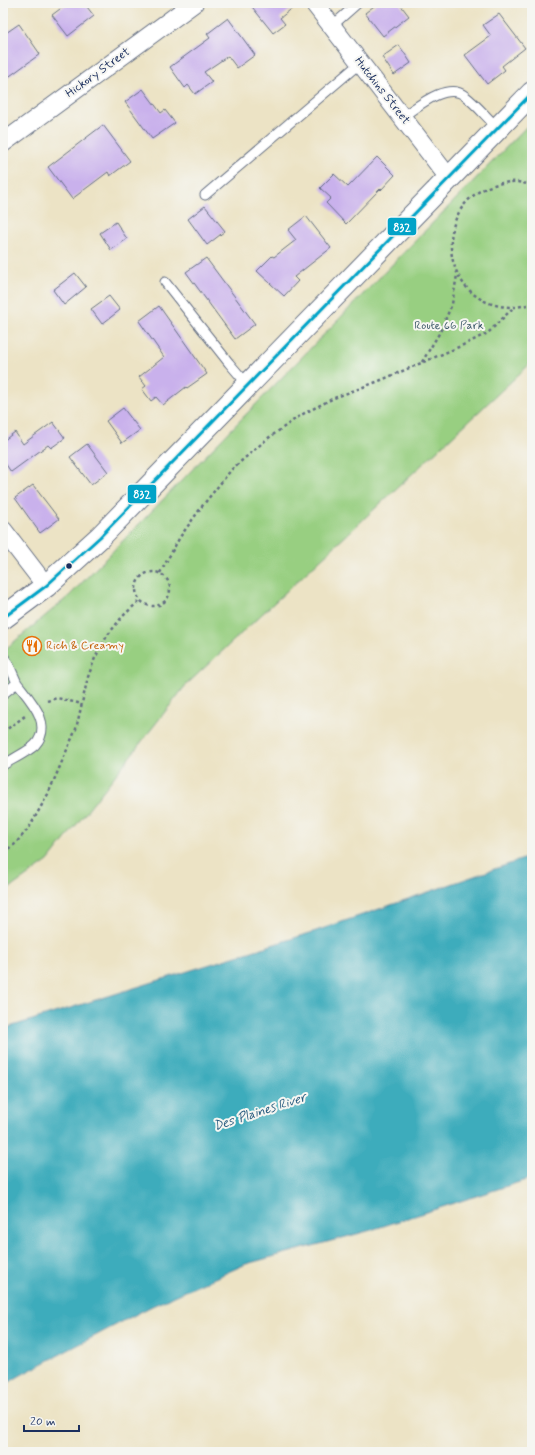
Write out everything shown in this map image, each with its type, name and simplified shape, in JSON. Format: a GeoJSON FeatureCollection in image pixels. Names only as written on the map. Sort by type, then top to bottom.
{"type":"FeatureCollection","features":[{"type":"Feature","properties":{"kind":"main road"},"geometry":{"type":"LineString","coordinates":[[3,618],[46,586],[100,537],[247,384],[532,93]]}},
{"type":"Feature","properties":{"kind":"street","name":"Hickory Street"},"geometry":{"type":"LineString","coordinates":[[3,143],[194,3]]}},
{"type":"Feature","properties":{"kind":"street","name":"Hutchins Street"},"geometry":{"type":"LineString","coordinates":[[314,3],[449,178]]}},
{"type":"Feature","properties":{"kind":"street"},"geometry":{"type":"LineString","coordinates":[[3,530],[46,586]]}},
{"type":"Feature","properties":{"kind":"lane"},"geometry":{"type":"LineString","coordinates":[[332,26],[358,3]]}},
{"type":"Feature","properties":{"kind":"lane"},"geometry":{"type":"LineString","coordinates":[[205,195],[360,63]]}},
{"type":"Feature","properties":{"kind":"lane"},"geometry":{"type":"LineString","coordinates":[[402,117],[432,96],[454,91],[464,95],[498,128]]}},
{"type":"Feature","properties":{"kind":"lane"},"geometry":{"type":"LineString","coordinates":[[165,282],[229,364],[247,384]]}},
{"type":"Feature","properties":{"kind":"lane"},"geometry":{"type":"LineString","coordinates":[[3,656],[8,663],[17,683],[36,708],[41,718],[42,731],[35,745],[3,765]]}},
{"type":"Feature","properties":{"kind":"lane"},"geometry":{"type":"LineString","coordinates":[[3,694],[17,683]]}},
{"type":"Feature","properties":{"kind":"path"},"geometry":{"type":"LineString","coordinates":[[532,185],[512,182],[491,185],[472,196],[458,212],[451,233],[451,254],[458,274],[468,288],[481,299],[497,306],[514,307],[532,304]]}},
{"type":"Feature","properties":{"kind":"path"},"geometry":{"type":"LineString","coordinates":[[422,363],[440,332],[452,304],[458,274]]}},
{"type":"Feature","properties":{"kind":"path"},"geometry":{"type":"LineString","coordinates":[[160,573],[180,537],[203,505],[232,469],[267,439],[301,415],[334,398],[422,363],[488,333],[514,307]]}},
{"type":"Feature","properties":{"kind":"path"},"geometry":{"type":"LineString","coordinates":[[148,573],[160,573],[164,576],[170,586],[169,596],[165,601],[155,606],[140,600],[136,589],[140,579],[148,573]]}},
{"type":"Feature","properties":{"kind":"path"},"geometry":{"type":"LineString","coordinates":[[3,852],[14,845],[29,828],[48,794],[76,729],[88,677],[96,658],[107,636],[122,617],[140,600]]}},
{"type":"Feature","properties":{"kind":"green space","name":"Route 66 Park"},"geometry":{"type":"Polygon","coordinates":[[[532,121],[532,362],[186,685],[48,861],[3,893],[3,651],[69,596],[532,121]]]}},
{"type":"Feature","properties":{"kind":"water","name":"Des Plaines River"},"geometry":{"type":"Polygon","coordinates":[[[532,856],[532,1178],[368,1231],[246,1264],[150,1307],[3,1386],[3,1029],[313,932],[532,856]]]}},
{"type":"Feature","properties":{"kind":"building"},"geometry":{"type":"Polygon","coordinates":[[[68,3],[84,3],[94,16],[68,36],[52,15],[68,3]]]}},
{"type":"Feature","properties":{"kind":"building"},"geometry":{"type":"Polygon","coordinates":[[[249,3],[299,3],[280,18],[285,24],[273,33],[249,3]]]}},
{"type":"Feature","properties":{"kind":"building"},"geometry":{"type":"Polygon","coordinates":[[[378,3],[399,3],[409,16],[383,36],[365,13],[378,3]]]}},
{"type":"Feature","properties":{"kind":"building"},"geometry":{"type":"Polygon","coordinates":[[[499,14],[525,48],[502,66],[505,70],[487,84],[465,55],[491,36],[483,25],[499,14]]]}},
{"type":"Feature","properties":{"kind":"building"},"geometry":{"type":"Polygon","coordinates":[[[228,18],[255,55],[237,68],[228,56],[204,72],[212,82],[195,94],[188,85],[185,88],[170,67],[210,38],[207,34],[228,18]]]}},
{"type":"Feature","properties":{"kind":"building"},"geometry":{"type":"Polygon","coordinates":[[[19,24],[40,54],[3,81],[3,35],[19,24]]]}},
{"type":"Feature","properties":{"kind":"building"},"geometry":{"type":"Polygon","coordinates":[[[399,45],[411,63],[394,75],[382,57],[399,45]]]}},
{"type":"Feature","properties":{"kind":"building"},"geometry":{"type":"Polygon","coordinates":[[[143,89],[161,113],[165,110],[175,123],[152,139],[125,102],[143,89]]]}},
{"type":"Feature","properties":{"kind":"building"},"geometry":{"type":"Polygon","coordinates":[[[103,125],[130,161],[110,176],[108,172],[72,199],[48,167],[103,125]]]}},
{"type":"Feature","properties":{"kind":"building"},"geometry":{"type":"Polygon","coordinates":[[[377,157],[395,175],[346,224],[326,203],[331,198],[320,188],[334,174],[348,187],[377,157]]]}},
{"type":"Feature","properties":{"kind":"building"},"geometry":{"type":"Polygon","coordinates":[[[205,206],[225,231],[207,245],[188,219],[205,206]]]}},
{"type":"Feature","properties":{"kind":"building"},"geometry":{"type":"Polygon","coordinates":[[[306,216],[331,248],[294,277],[298,281],[284,296],[257,271],[272,256],[274,257],[296,240],[288,230],[306,216]]]}},
{"type":"Feature","properties":{"kind":"building"},"geometry":{"type":"Polygon","coordinates":[[[116,222],[127,239],[111,250],[100,233],[116,222]]]}},
{"type":"Feature","properties":{"kind":"building"},"geometry":{"type":"Polygon","coordinates":[[[206,258],[255,324],[235,339],[186,272],[206,258]]]}},
{"type":"Feature","properties":{"kind":"building"},"geometry":{"type":"Polygon","coordinates":[[[75,273],[86,287],[64,305],[53,290],[75,273]]]}},
{"type":"Feature","properties":{"kind":"building"},"geometry":{"type":"Polygon","coordinates":[[[109,296],[120,310],[102,324],[91,309],[109,296]]]}},
{"type":"Feature","properties":{"kind":"building"},"geometry":{"type":"Polygon","coordinates":[[[159,306],[207,374],[187,388],[186,387],[163,405],[156,397],[151,401],[142,389],[146,386],[139,377],[164,357],[139,321],[159,306]]]}},
{"type":"Feature","properties":{"kind":"building"},"geometry":{"type":"Polygon","coordinates":[[[123,408],[140,430],[122,443],[106,421],[123,408]]]}},
{"type":"Feature","properties":{"kind":"building"},"geometry":{"type":"Polygon","coordinates":[[[53,422],[65,438],[51,448],[48,445],[11,472],[3,460],[3,441],[15,432],[23,444],[53,422]]]}},
{"type":"Feature","properties":{"kind":"building"},"geometry":{"type":"Polygon","coordinates":[[[87,444],[108,472],[91,485],[70,457],[87,444]]]}},
{"type":"Feature","properties":{"kind":"building"},"geometry":{"type":"Polygon","coordinates":[[[33,485],[59,519],[40,533],[15,498],[33,485]]]}},
{"type":"Feature","properties":{"kind":"transit line","name":"832"},"geometry":{"type":"LineString","coordinates":[[3,618],[46,586],[100,537],[532,93]]}},
{"type":"Feature","properties":{"kind":"place","name":"Rich & Creamy"},"geometry":{"type":"Point","coordinates":[32,646]}}]}
